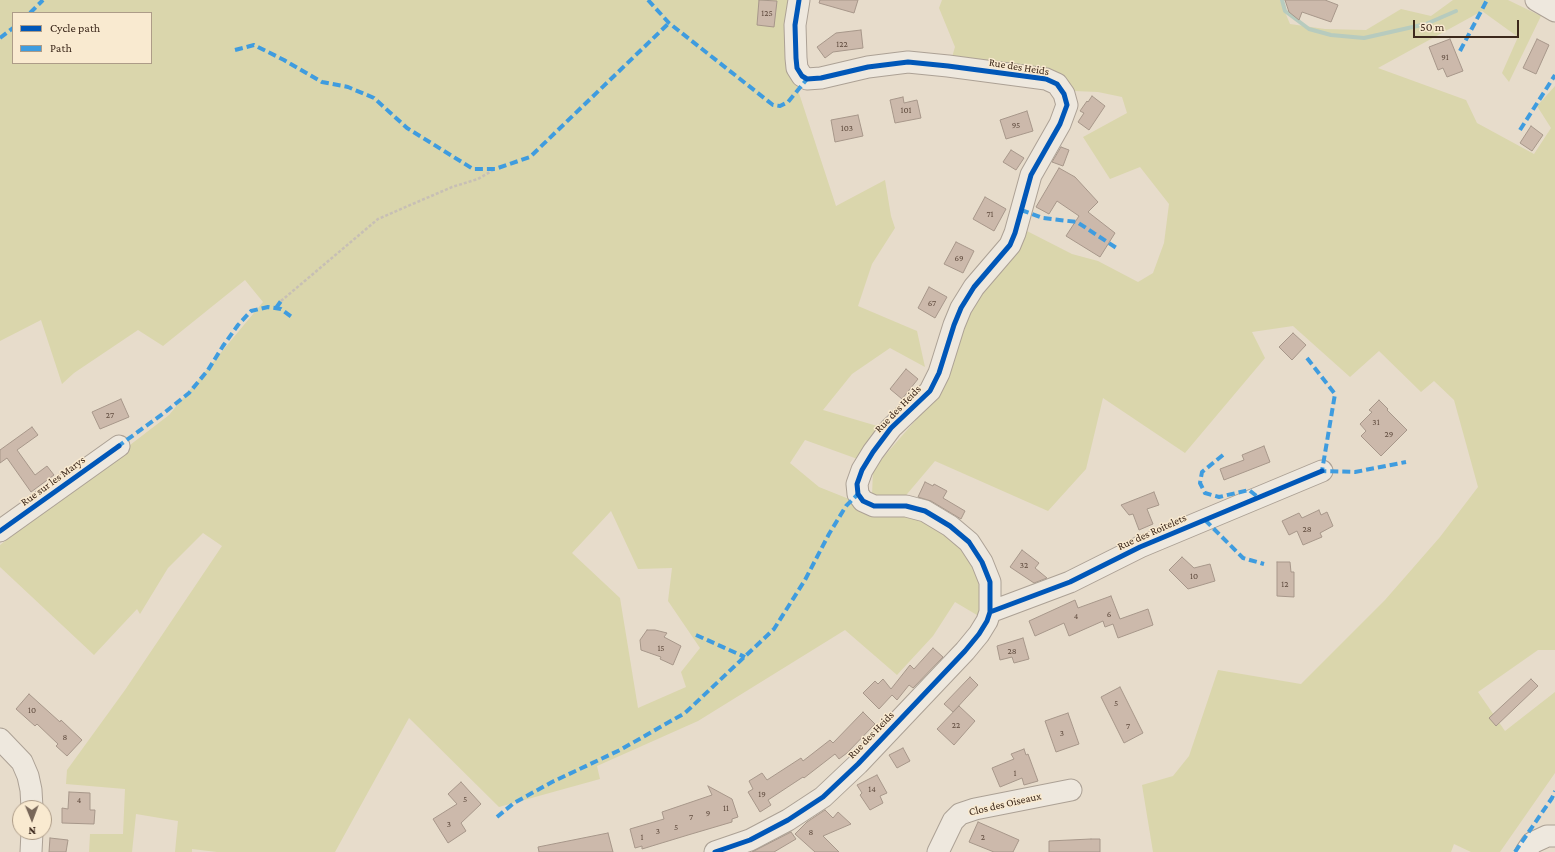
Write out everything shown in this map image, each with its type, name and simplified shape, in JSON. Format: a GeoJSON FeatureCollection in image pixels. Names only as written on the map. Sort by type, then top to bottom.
{"type":"FeatureCollection","features":[{"type":"Feature","properties":{"kind":"street","name":"Rue des Heids"},"geometry":{"type":"LineString","coordinates":[[715,852],[750,840],[788,820],[823,796],[858,764],[965,652],[979,634],[990,612],[990,582],[982,562],[969,542],[950,526],[925,511],[906,506],[874,506],[863,501],[858,494],[857,484],[862,470],[891,428],[930,391],[939,373],[961,308],[974,287],[1010,245],[1015,233],[1031,175],[1060,124],[1067,106],[1064,94],[1057,84],[1046,80],[908,62],[868,67],[821,78],[807,79],[802,76],[798,68],[796,58],[795,25],[799,0]]}},
{"type":"Feature","properties":{"kind":"street"},"geometry":{"type":"LineString","coordinates":[[1536,0],[1555,11]]}},
{"type":"Feature","properties":{"kind":"street","name":"Rue sur les Marys"},"geometry":{"type":"LineString","coordinates":[[0,532],[119,446]]}},
{"type":"Feature","properties":{"kind":"street","name":"Rue des Roitelets"},"geometry":{"type":"LineString","coordinates":[[990,612],[1070,582],[1140,546],[1322,471]]}},
{"type":"Feature","properties":{"kind":"street"},"geometry":{"type":"LineString","coordinates":[[0,739],[22,762],[32,790],[32,800]]}},
{"type":"Feature","properties":{"kind":"street","name":"Clos des Oiseaux"},"geometry":{"type":"LineString","coordinates":[[938,852],[953,821],[960,814],[975,809],[1071,790]]}},
{"type":"Feature","properties":{"kind":"street"},"geometry":{"type":"LineString","coordinates":[[1526,852],[1532,844],[1547,836],[1555,836]]}},
{"type":"Feature","properties":{"kind":"street"},"geometry":{"type":"LineString","coordinates":[[31,852],[32,840]]}},
{"type":"Feature","properties":{"kind":"path"},"geometry":{"type":"LineString","coordinates":[[281,301],[378,219],[452,187],[478,179],[495,169]]}},
{"type":"Feature","properties":{"kind":"shaded area"},"geometry":{"type":"Polygon","coordinates":[[[0,0],[792,0],[796,84],[836,206],[885,180],[891,216],[895,228],[872,264],[858,306],[917,331],[925,367],[890,348],[852,374],[823,410],[884,428],[863,461],[805,440],[790,463],[819,487],[849,499],[901,509],[944,525],[977,567],[982,618],[955,602],[933,636],[897,675],[845,630],[698,721],[597,766],[600,779],[499,807],[409,718],[335,852],[217,852],[192,849],[192,852],[175,852],[178,821],[136,814],[132,852],[89,852],[90,834],[123,834],[125,789],[66,784],[67,770],[125,690],[222,546],[203,533],[168,568],[140,614],[137,609],[94,655],[0,567],[0,545],[169,415],[263,302],[245,280],[163,346],[138,330],[74,373],[62,384],[41,320],[0,341],[0,0]],[[611,511],[572,553],[620,598],[638,708],[686,687],[681,672],[700,648],[668,601],[672,568],[638,569],[611,511]]]}},
{"type":"Feature","properties":{"kind":"shaded area"},"geometry":{"type":"Polygon","coordinates":[[[942,0],[1280,0],[1290,24],[1325,29],[1366,30],[1401,9],[1431,16],[1453,0],[1508,0],[1541,16],[1509,82],[1502,73],[1518,37],[1482,11],[1378,68],[1466,100],[1477,123],[1534,154],[1551,128],[1537,106],[1555,86],[1555,650],[1538,650],[1478,692],[1505,731],[1555,692],[1555,773],[1500,852],[1471,852],[1454,844],[1451,852],[1153,852],[1142,785],[1173,776],[1189,756],[1218,670],[1301,684],[1385,600],[1440,537],[1478,487],[1454,400],[1434,381],[1421,392],[1379,351],[1350,377],[1293,326],[1252,332],[1265,358],[1185,453],[1103,398],[1086,469],[1048,511],[935,461],[902,500],[872,496],[873,469],[935,398],[972,303],[1023,229],[1072,254],[1098,261],[1138,282],[1153,273],[1164,243],[1169,204],[1140,167],[1110,179],[1083,137],[1127,113],[1122,97],[1098,92],[1074,91],[952,57],[955,47],[939,8],[942,0]]]}},
{"type":"Feature","properties":{"kind":"building"},"geometry":{"type":"Polygon","coordinates":[[[759,0],[777,1],[774,27],[757,25],[759,0]]]}},
{"type":"Feature","properties":{"kind":"building"},"geometry":{"type":"Polygon","coordinates":[[[820,0],[858,0],[854,13],[819,3],[820,0]]]}},
{"type":"Feature","properties":{"kind":"building"},"geometry":{"type":"Polygon","coordinates":[[[1285,0],[1325,0],[1338,5],[1331,22],[1302,12],[1299,20],[1289,12],[1285,0]]]}},
{"type":"Feature","properties":{"kind":"building"},"geometry":{"type":"Polygon","coordinates":[[[861,30],[863,48],[833,52],[825,58],[817,47],[836,33],[861,30]]]}},
{"type":"Feature","properties":{"kind":"building"},"geometry":{"type":"Polygon","coordinates":[[[1450,39],[1463,71],[1447,77],[1443,68],[1438,70],[1429,47],[1450,39]]]}},
{"type":"Feature","properties":{"kind":"building"},"geometry":{"type":"Polygon","coordinates":[[[1537,39],[1549,45],[1536,74],[1523,68],[1537,39]]]}},
{"type":"Feature","properties":{"kind":"building"},"geometry":{"type":"Polygon","coordinates":[[[1092,96],[1105,106],[1089,130],[1078,122],[1084,113],[1080,111],[1092,96]]]}},
{"type":"Feature","properties":{"kind":"building"},"geometry":{"type":"Polygon","coordinates":[[[903,97],[904,103],[917,100],[921,118],[895,123],[890,100],[903,97]]]}},
{"type":"Feature","properties":{"kind":"building"},"geometry":{"type":"Polygon","coordinates":[[[1027,111],[1033,131],[1006,139],[1000,120],[1027,111]]]}},
{"type":"Feature","properties":{"kind":"building"},"geometry":{"type":"Polygon","coordinates":[[[858,115],[863,136],[835,142],[831,120],[858,115]]]}},
{"type":"Feature","properties":{"kind":"building"},"geometry":{"type":"Polygon","coordinates":[[[1531,126],[1543,135],[1532,151],[1520,143],[1531,126]]]}},
{"type":"Feature","properties":{"kind":"building"},"geometry":{"type":"Polygon","coordinates":[[[1061,147],[1069,150],[1063,166],[1052,162],[1061,147]]]}},
{"type":"Feature","properties":{"kind":"building"},"geometry":{"type":"Polygon","coordinates":[[[1011,150],[1024,158],[1016,170],[1003,162],[1011,150]]]}},
{"type":"Feature","properties":{"kind":"building"},"geometry":{"type":"Polygon","coordinates":[[[1059,168],[1075,177],[1098,202],[1088,212],[1115,233],[1100,257],[1066,236],[1079,216],[1057,201],[1049,214],[1036,207],[1059,168]]]}},
{"type":"Feature","properties":{"kind":"building"},"geometry":{"type":"Polygon","coordinates":[[[985,197],[1006,209],[994,231],[973,219],[985,197]]]}},
{"type":"Feature","properties":{"kind":"building"},"geometry":{"type":"Polygon","coordinates":[[[956,242],[974,251],[963,273],[944,264],[956,242]]]}},
{"type":"Feature","properties":{"kind":"building"},"geometry":{"type":"Polygon","coordinates":[[[929,287],[947,297],[935,318],[918,308],[929,287]]]}},
{"type":"Feature","properties":{"kind":"building"},"geometry":{"type":"Polygon","coordinates":[[[1293,333],[1306,345],[1292,360],[1279,347],[1293,333]]]}},
{"type":"Feature","properties":{"kind":"building"},"geometry":{"type":"Polygon","coordinates":[[[906,369],[918,379],[902,399],[890,389],[906,369]]]}},
{"type":"Feature","properties":{"kind":"building"},"geometry":{"type":"Polygon","coordinates":[[[121,399],[129,417],[100,429],[92,412],[121,399]]]}},
{"type":"Feature","properties":{"kind":"building"},"geometry":{"type":"Polygon","coordinates":[[[1379,400],[1407,430],[1381,456],[1361,436],[1366,431],[1360,424],[1372,412],[1369,410],[1379,400]]]}},
{"type":"Feature","properties":{"kind":"building"},"geometry":{"type":"Polygon","coordinates":[[[32,427],[38,435],[17,450],[35,475],[47,466],[54,475],[31,492],[7,458],[0,463],[0,450],[32,427]]]}},
{"type":"Feature","properties":{"kind":"building"},"geometry":{"type":"Polygon","coordinates":[[[1264,446],[1270,462],[1224,480],[1220,469],[1244,460],[1242,455],[1264,446]]]}},
{"type":"Feature","properties":{"kind":"building"},"geometry":{"type":"Polygon","coordinates":[[[925,482],[933,486],[934,484],[947,491],[943,498],[965,511],[961,519],[931,501],[918,497],[925,482]]]}},
{"type":"Feature","properties":{"kind":"building"},"geometry":{"type":"Polygon","coordinates":[[[1154,492],[1159,505],[1147,509],[1153,524],[1139,530],[1133,514],[1129,515],[1121,505],[1154,492]]]}},
{"type":"Feature","properties":{"kind":"building"},"geometry":{"type":"Polygon","coordinates":[[[1319,510],[1321,515],[1327,512],[1333,526],[1320,533],[1322,537],[1303,545],[1297,531],[1289,535],[1282,521],[1299,513],[1302,518],[1319,510]]]}},
{"type":"Feature","properties":{"kind":"building"},"geometry":{"type":"Polygon","coordinates":[[[1022,550],[1039,563],[1035,568],[1047,578],[1034,583],[1010,567],[1022,550]]]}},
{"type":"Feature","properties":{"kind":"building"},"geometry":{"type":"Polygon","coordinates":[[[1182,557],[1194,568],[1210,564],[1215,581],[1188,589],[1169,570],[1182,557]]]}},
{"type":"Feature","properties":{"kind":"building"},"geometry":{"type":"Polygon","coordinates":[[[1277,562],[1290,562],[1291,572],[1294,572],[1294,597],[1277,596],[1277,562]]]}},
{"type":"Feature","properties":{"kind":"building"},"geometry":{"type":"Polygon","coordinates":[[[1111,596],[1120,619],[1148,609],[1153,625],[1118,638],[1113,624],[1105,627],[1103,621],[1069,636],[1064,623],[1035,636],[1029,621],[1075,600],[1078,608],[1111,596]]]}},
{"type":"Feature","properties":{"kind":"building"},"geometry":{"type":"Polygon","coordinates":[[[647,630],[667,633],[664,637],[681,646],[673,665],[660,659],[661,657],[641,650],[640,640],[647,630]]]}},
{"type":"Feature","properties":{"kind":"building"},"geometry":{"type":"Polygon","coordinates":[[[1023,638],[1029,659],[1014,663],[1012,657],[1000,660],[997,646],[1023,638]]]}},
{"type":"Feature","properties":{"kind":"building"},"geometry":{"type":"Polygon","coordinates":[[[933,648],[943,657],[913,688],[909,685],[897,700],[892,695],[879,709],[863,693],[875,681],[878,684],[883,679],[891,689],[910,665],[914,669],[933,648]]]}},
{"type":"Feature","properties":{"kind":"building"},"geometry":{"type":"Polygon","coordinates":[[[970,677],[978,685],[953,712],[944,704],[970,677]]]}},
{"type":"Feature","properties":{"kind":"building"},"geometry":{"type":"Polygon","coordinates":[[[1531,679],[1538,686],[1496,726],[1489,718],[1531,679]]]}},
{"type":"Feature","properties":{"kind":"building"},"geometry":{"type":"Polygon","coordinates":[[[1120,687],[1143,733],[1124,743],[1101,697],[1120,687]]]}},
{"type":"Feature","properties":{"kind":"building"},"geometry":{"type":"Polygon","coordinates":[[[29,694],[60,722],[61,720],[82,740],[67,756],[56,746],[58,744],[37,724],[35,726],[16,709],[29,694]]]}},
{"type":"Feature","properties":{"kind":"building"},"geometry":{"type":"Polygon","coordinates":[[[959,706],[975,721],[954,745],[937,729],[959,706]]]}},
{"type":"Feature","properties":{"kind":"building"},"geometry":{"type":"Polygon","coordinates":[[[863,712],[875,724],[847,753],[839,759],[835,754],[804,778],[803,777],[768,800],[771,805],[760,812],[748,792],[753,789],[749,781],[762,773],[767,780],[801,758],[803,761],[830,740],[833,743],[863,712]]]}},
{"type":"Feature","properties":{"kind":"building"},"geometry":{"type":"Polygon","coordinates":[[[1068,713],[1079,744],[1056,752],[1045,721],[1068,713]]]}},
{"type":"Feature","properties":{"kind":"building"},"geometry":{"type":"Polygon","coordinates":[[[903,748],[910,761],[897,768],[889,755],[903,748]]]}},
{"type":"Feature","properties":{"kind":"building"},"geometry":{"type":"Polygon","coordinates":[[[1024,749],[1026,755],[1028,754],[1038,781],[1024,785],[1022,778],[1000,787],[992,768],[1014,759],[1011,754],[1024,749]]]}},
{"type":"Feature","properties":{"kind":"building"},"geometry":{"type":"Polygon","coordinates":[[[877,775],[887,793],[880,796],[883,803],[870,810],[860,795],[862,793],[857,785],[877,775]]]}},
{"type":"Feature","properties":{"kind":"building"},"geometry":{"type":"Polygon","coordinates":[[[461,782],[481,804],[461,823],[466,831],[448,843],[433,819],[457,804],[448,794],[461,782]]]}},
{"type":"Feature","properties":{"kind":"building"},"geometry":{"type":"Polygon","coordinates":[[[708,786],[732,799],[738,817],[732,819],[732,822],[642,849],[642,846],[635,848],[630,829],[664,819],[662,812],[712,795],[708,786]]]}},
{"type":"Feature","properties":{"kind":"building"},"geometry":{"type":"Polygon","coordinates":[[[69,792],[90,793],[90,810],[95,810],[94,824],[62,823],[62,808],[68,809],[69,792]]]}},
{"type":"Feature","properties":{"kind":"building"},"geometry":{"type":"Polygon","coordinates":[[[825,810],[833,818],[838,812],[851,824],[823,836],[839,852],[815,852],[795,834],[807,822],[825,810]]]}},
{"type":"Feature","properties":{"kind":"building"},"geometry":{"type":"Polygon","coordinates":[[[978,822],[1019,840],[1013,852],[994,852],[969,842],[978,822]]]}},
{"type":"Feature","properties":{"kind":"building"},"geometry":{"type":"Polygon","coordinates":[[[791,832],[796,839],[774,852],[752,852],[791,832]]]}},
{"type":"Feature","properties":{"kind":"building"},"geometry":{"type":"Polygon","coordinates":[[[608,833],[613,852],[539,852],[538,847],[608,833]]]}},
{"type":"Feature","properties":{"kind":"building"},"geometry":{"type":"Polygon","coordinates":[[[52,838],[68,840],[66,852],[49,852],[50,840],[52,840],[52,838]]]}},
{"type":"Feature","properties":{"kind":"building"},"geometry":{"type":"Polygon","coordinates":[[[1100,839],[1100,852],[1049,852],[1049,841],[1100,839]]]}},
{"type":"Feature","properties":{"kind":"waterway"},"geometry":{"type":"LineString","coordinates":[[1282,0],[1285,11],[1309,29],[1331,35],[1364,38],[1426,24],[1456,11]]}},
{"type":"Feature","properties":{"kind":"marked path"},"geometry":{"type":"LineString","coordinates":[[31,12],[43,0]]}},
{"type":"Feature","properties":{"kind":"marked path"},"geometry":{"type":"LineString","coordinates":[[648,0],[669,23],[773,105],[780,106],[788,102],[807,79]]}},
{"type":"Feature","properties":{"kind":"marked path"},"geometry":{"type":"LineString","coordinates":[[1460,51],[1487,0]]}},
{"type":"Feature","properties":{"kind":"marked path"},"geometry":{"type":"LineString","coordinates":[[235,50],[254,45],[322,82],[348,87],[374,98],[407,128],[473,169],[495,169],[530,157],[669,23]]}},
{"type":"Feature","properties":{"kind":"marked path"},"geometry":{"type":"LineString","coordinates":[[0,38],[12,29]]}},
{"type":"Feature","properties":{"kind":"marked path"},"geometry":{"type":"LineString","coordinates":[[1520,130],[1555,75]]}},
{"type":"Feature","properties":{"kind":"marked path"},"geometry":{"type":"LineString","coordinates":[[1021,210],[1043,218],[1077,222],[1118,249]]}},
{"type":"Feature","properties":{"kind":"marked path"},"geometry":{"type":"LineString","coordinates":[[276,308],[281,301]]}},
{"type":"Feature","properties":{"kind":"marked path"},"geometry":{"type":"LineString","coordinates":[[117,447],[189,393],[208,370],[238,325],[251,311],[268,307],[281,309],[293,318]]}},
{"type":"Feature","properties":{"kind":"marked path"},"geometry":{"type":"LineString","coordinates":[[1307,358],[1335,394],[1322,471],[1355,472],[1406,462]]}},
{"type":"Feature","properties":{"kind":"marked path"},"geometry":{"type":"LineString","coordinates":[[1223,455],[1202,472],[1200,483],[1205,493],[1219,497],[1249,490],[1259,498]]}},
{"type":"Feature","properties":{"kind":"marked path"},"geometry":{"type":"LineString","coordinates":[[497,817],[514,803],[552,782],[620,750],[685,713],[774,629],[805,580],[829,534],[846,506],[858,494]]}},
{"type":"Feature","properties":{"kind":"marked path"},"geometry":{"type":"LineString","coordinates":[[1205,520],[1243,558],[1264,564]]}},
{"type":"Feature","properties":{"kind":"marked path"},"geometry":{"type":"LineString","coordinates":[[696,635],[745,657]]}},
{"type":"Feature","properties":{"kind":"marked path"},"geometry":{"type":"LineString","coordinates":[[1515,852],[1552,798],[1555,791]]}},
{"type":"Feature","properties":{"kind":"cycle path"},"geometry":{"type":"LineString","coordinates":[[715,852],[750,840],[788,820],[823,797],[858,764],[965,651],[979,634],[987,621],[990,612],[990,582],[982,562],[969,542],[950,526],[925,511],[906,506],[874,506],[863,501],[858,494],[857,484],[862,470],[891,428],[930,391],[939,373],[961,308],[974,287],[1010,245],[1015,233],[1031,175],[1060,124],[1067,105],[1064,94],[1057,84],[1046,79],[948,66],[908,62],[868,67],[821,78],[807,79],[802,76],[797,68],[795,25],[799,0]]}},
{"type":"Feature","properties":{"kind":"cycle path"},"geometry":{"type":"LineString","coordinates":[[0,531],[119,446]]}},
{"type":"Feature","properties":{"kind":"cycle path"},"geometry":{"type":"LineString","coordinates":[[990,612],[1070,582],[1140,547],[1322,471]]}}]}
